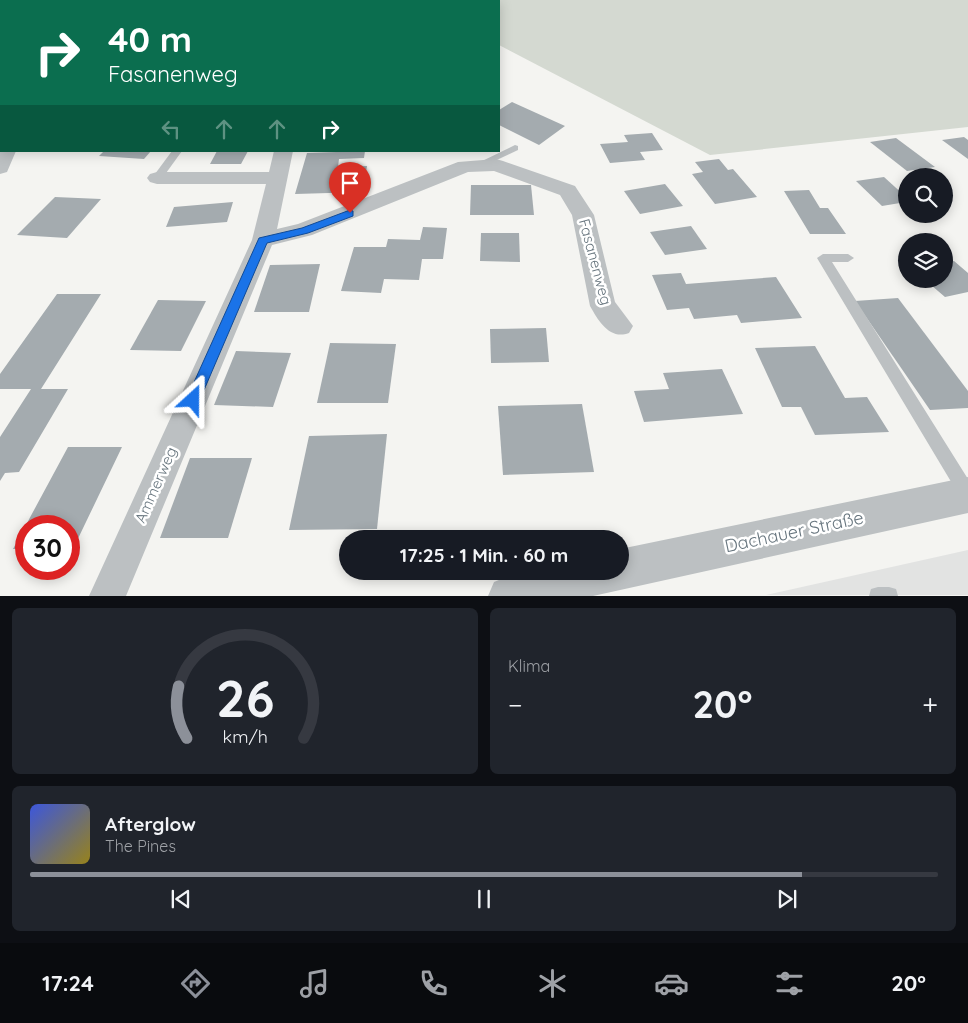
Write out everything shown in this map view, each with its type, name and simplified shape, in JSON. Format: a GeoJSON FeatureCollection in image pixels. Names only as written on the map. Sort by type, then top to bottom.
{"type":"FeatureCollection","features":[{"type":"Feature","properties":{"kind":"street"},"geometry":{"type":"LineString","coordinates":[[0,168],[7,152]]}},
{"type":"Feature","properties":{"kind":"street","name":"Ammerweg"},"geometry":{"type":"LineString","coordinates":[[107,596],[263,240],[281,164],[157,178]]}},
{"type":"Feature","properties":{"kind":"street","name":"Fasanenweg"},"geometry":{"type":"LineString","coordinates":[[263,240],[304,230],[365,208],[426,180],[465,166],[496,165],[568,191],[583,214],[603,306],[620,326]]}},
{"type":"Feature","properties":{"kind":"street","name":"Dachauer Straße"},"geometry":{"type":"LineString","coordinates":[[629,567],[968,495]]}},
{"type":"Feature","properties":{"kind":"street"},"geometry":{"type":"LineString","coordinates":[[508,596],[563,589],[588,580]]}},
{"type":"Feature","properties":{"kind":"lane"},"geometry":{"type":"LineString","coordinates":[[479,165],[515,148]]}},
{"type":"Feature","properties":{"kind":"lane","name":"Ammerweg"},"geometry":{"type":"LineString","coordinates":[[157,178],[175,152]]}},
{"type":"Feature","properties":{"kind":"lane"},"geometry":{"type":"LineString","coordinates":[[848,258],[822,258],[968,495]]}},
{"type":"Feature","properties":{"kind":"lane"},"geometry":{"type":"LineString","coordinates":[[878,596],[889,596]]}},
{"type":"Feature","properties":{"kind":"shaded area"},"geometry":{"type":"Polygon","coordinates":[[[500,0],[968,0],[968,127],[710,155],[500,46],[500,0]]]}},
{"type":"Feature","properties":{"kind":"shaded area"},"geometry":{"type":"Polygon","coordinates":[[[968,550],[968,595],[766,595],[968,550]]]}},
{"type":"Feature","properties":{"kind":"building"},"geometry":{"type":"Polygon","coordinates":[[[512,102],[565,126],[539,145],[500,126],[500,109],[512,102]]]}},
{"type":"Feature","properties":{"kind":"building"},"geometry":{"type":"Polygon","coordinates":[[[652,133],[663,150],[640,152],[645,160],[610,163],[600,144],[628,142],[624,135],[652,133]]]}},
{"type":"Feature","properties":{"kind":"building"},"geometry":{"type":"Polygon","coordinates":[[[964,137],[968,140],[968,159],[942,140],[964,137]]]}},
{"type":"Feature","properties":{"kind":"building"},"geometry":{"type":"Polygon","coordinates":[[[896,138],[935,167],[903,168],[870,142],[896,138]]]}},
{"type":"Feature","properties":{"kind":"building"},"geometry":{"type":"Polygon","coordinates":[[[103,152],[150,152],[144,159],[99,156],[103,152]]]}},
{"type":"Feature","properties":{"kind":"building"},"geometry":{"type":"Polygon","coordinates":[[[216,152],[247,152],[241,164],[210,164],[216,152]]]}},
{"type":"Feature","properties":{"kind":"building"},"geometry":{"type":"Polygon","coordinates":[[[365,152],[364,158],[339,159],[338,167],[367,166],[363,192],[295,194],[307,153],[365,152]]]}},
{"type":"Feature","properties":{"kind":"building"},"geometry":{"type":"Polygon","coordinates":[[[719,159],[728,170],[733,169],[757,197],[715,204],[692,174],[703,172],[695,162],[719,159]]]}},
{"type":"Feature","properties":{"kind":"building"},"geometry":{"type":"Polygon","coordinates":[[[884,177],[898,190],[898,203],[882,206],[856,181],[884,177]]]}},
{"type":"Feature","properties":{"kind":"building"},"geometry":{"type":"Polygon","coordinates":[[[665,184],[683,206],[640,214],[624,191],[665,184]]]}},
{"type":"Feature","properties":{"kind":"building"},"geometry":{"type":"Polygon","coordinates":[[[471,185],[531,185],[534,215],[470,215],[471,185]]]}},
{"type":"Feature","properties":{"kind":"building"},"geometry":{"type":"Polygon","coordinates":[[[809,190],[820,208],[828,208],[846,234],[810,234],[784,191],[809,190]]]}},
{"type":"Feature","properties":{"kind":"building"},"geometry":{"type":"Polygon","coordinates":[[[55,197],[101,199],[67,238],[17,235],[55,197]]]}},
{"type":"Feature","properties":{"kind":"building"},"geometry":{"type":"Polygon","coordinates":[[[233,202],[227,222],[166,227],[174,207],[233,202]]]}},
{"type":"Feature","properties":{"kind":"building"},"geometry":{"type":"Polygon","coordinates":[[[691,226],[707,249],[665,255],[650,232],[691,226]]]}},
{"type":"Feature","properties":{"kind":"building"},"geometry":{"type":"Polygon","coordinates":[[[423,227],[447,228],[443,259],[422,259],[419,280],[384,279],[381,293],[341,291],[354,247],[386,247],[388,239],[420,240],[423,227]]]}},
{"type":"Feature","properties":{"kind":"building"},"geometry":{"type":"Polygon","coordinates":[[[481,233],[519,233],[520,262],[480,261],[481,233]]]}},
{"type":"Feature","properties":{"kind":"building"},"geometry":{"type":"Polygon","coordinates":[[[953,261],[968,273],[968,292],[945,297],[934,288],[953,288],[953,261]]]}},
{"type":"Feature","properties":{"kind":"building"},"geometry":{"type":"Polygon","coordinates":[[[320,264],[309,312],[254,312],[270,265],[320,264]]]}},
{"type":"Feature","properties":{"kind":"building"},"geometry":{"type":"Polygon","coordinates":[[[681,273],[686,284],[776,277],[802,318],[741,323],[737,315],[694,319],[689,308],[667,310],[652,275],[681,273]]]}},
{"type":"Feature","properties":{"kind":"building"},"geometry":{"type":"Polygon","coordinates":[[[57,294],[101,294],[41,389],[68,389],[19,472],[5,473],[0,481],[0,437],[31,389],[0,389],[0,374],[57,294]]]}},
{"type":"Feature","properties":{"kind":"building"},"geometry":{"type":"Polygon","coordinates":[[[898,298],[968,391],[968,408],[930,410],[855,301],[898,298]]]}},
{"type":"Feature","properties":{"kind":"building"},"geometry":{"type":"Polygon","coordinates":[[[158,300],[206,301],[181,351],[130,350],[158,300]]]}},
{"type":"Feature","properties":{"kind":"building"},"geometry":{"type":"Polygon","coordinates":[[[546,328],[549,362],[491,363],[490,329],[546,328]]]}},
{"type":"Feature","properties":{"kind":"building"},"geometry":{"type":"Polygon","coordinates":[[[330,343],[396,344],[388,403],[317,403],[330,343]]]}},
{"type":"Feature","properties":{"kind":"building"},"geometry":{"type":"Polygon","coordinates":[[[815,346],[845,398],[867,397],[889,432],[815,435],[801,407],[782,407],[755,348],[815,346]]]}},
{"type":"Feature","properties":{"kind":"building"},"geometry":{"type":"Polygon","coordinates":[[[236,351],[291,353],[273,407],[214,405],[236,351]]]}},
{"type":"Feature","properties":{"kind":"building"},"geometry":{"type":"Polygon","coordinates":[[[722,369],[743,414],[644,422],[634,391],[669,389],[663,373],[722,369]]]}},
{"type":"Feature","properties":{"kind":"building"},"geometry":{"type":"Polygon","coordinates":[[[582,404],[594,472],[503,475],[498,406],[582,404]]]}},
{"type":"Feature","properties":{"kind":"building"},"geometry":{"type":"Polygon","coordinates":[[[387,434],[377,529],[289,530],[309,436],[387,434]]]}},
{"type":"Feature","properties":{"kind":"building"},"geometry":{"type":"Polygon","coordinates":[[[68,447],[122,447],[80,534],[80,515],[31,515],[68,447]]]}},
{"type":"Feature","properties":{"kind":"building"},"geometry":{"type":"Polygon","coordinates":[[[190,458],[252,458],[228,538],[160,538],[190,458]]]}},
{"type":"Feature","properties":{"kind":"route"},"geometry":{"type":"LineString","coordinates":[[193,400],[263,240],[304,230],[350,213]]}}]}
